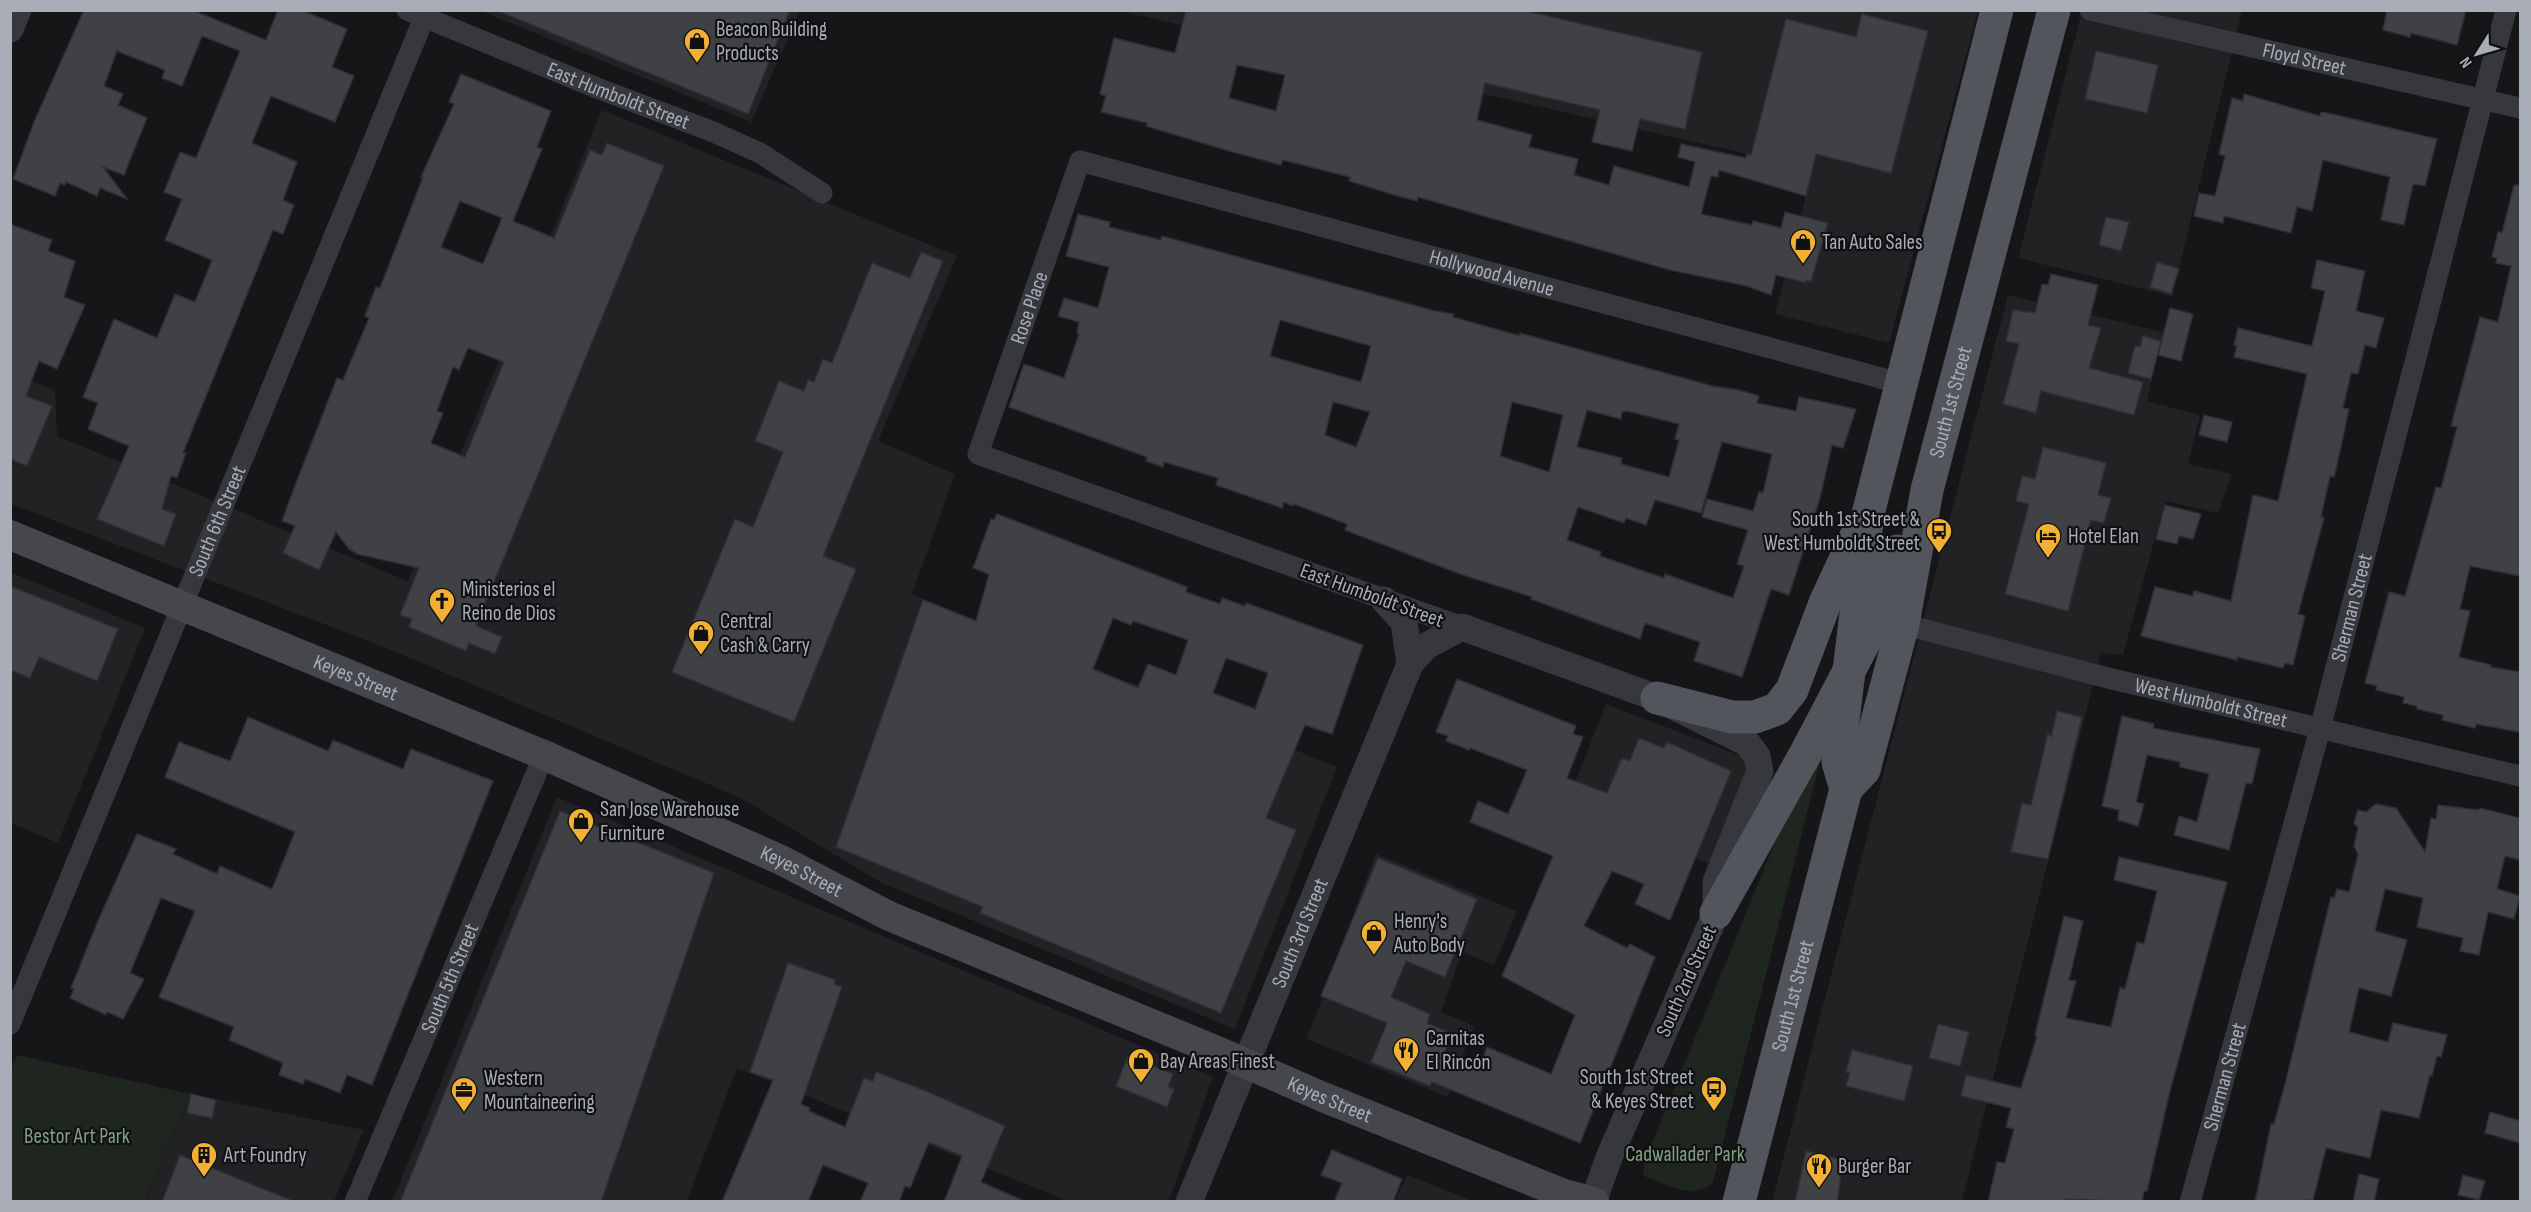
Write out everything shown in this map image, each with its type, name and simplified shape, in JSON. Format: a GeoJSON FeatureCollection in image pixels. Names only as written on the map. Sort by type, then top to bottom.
{"type":"FeatureCollection","features":[{"type":"Feature","properties":{"kind":"main road","name":"South 1st Street"},"geometry":{"type":"LineString","coordinates":[[1846,789],[1838,762],[1868,514],[1997,10]]}},
{"type":"Feature","properties":{"kind":"main road","name":"South 1st Street"},"geometry":{"type":"LineString","coordinates":[[1739,1202],[1846,789],[1864,770],[1903,624],[1927,490],[2055,10]]}},
{"type":"Feature","properties":{"kind":"main road"},"geometry":{"type":"LineString","coordinates":[[1716,913],[1881,610],[1906,518],[1927,490]]}},
{"type":"Feature","properties":{"kind":"main road"},"geometry":{"type":"LineString","coordinates":[[1657,698],[1732,717],[1755,717],[1777,709],[1792,690],[1848,548],[1868,514]]}},
{"type":"Feature","properties":{"kind":"main road","name":"Keyes Street"},"geometry":{"type":"LineString","coordinates":[[10,535],[182,603],[544,755],[781,860],[889,916],[1323,1097],[1564,1194],[1594,1201]]}},
{"type":"Feature","properties":{"kind":"street"},"geometry":{"type":"LineString","coordinates":[[10,29],[18,10]]}},
{"type":"Feature","properties":{"kind":"street","name":"Floyd Street"},"geometry":{"type":"LineString","coordinates":[[2090,10],[2520,108]]}},
{"type":"Feature","properties":{"kind":"street","name":"Sherman Street"},"geometry":{"type":"LineString","coordinates":[[2190,1202],[2320,729],[2506,10]]}},
{"type":"Feature","properties":{"kind":"street","name":"East Humboldt Street"},"geometry":{"type":"LineString","coordinates":[[415,14],[760,153],[822,193]]}},
{"type":"Feature","properties":{"kind":"street","name":"South 6th Street"},"geometry":{"type":"LineString","coordinates":[[10,1024],[182,603],[415,14]]}},
{"type":"Feature","properties":{"kind":"street","name":"Hollywood Avenue"},"geometry":{"type":"LineString","coordinates":[[1080,161],[1903,384]]}},
{"type":"Feature","properties":{"kind":"street","name":"Rose Place"},"geometry":{"type":"LineString","coordinates":[[978,454],[1080,161]]}},
{"type":"Feature","properties":{"kind":"street","name":"East Humboldt Street"},"geometry":{"type":"LineString","coordinates":[[978,454],[1657,698],[1747,743],[1757,756]]}},
{"type":"Feature","properties":{"kind":"street"},"geometry":{"type":"LineString","coordinates":[[1384,600],[1404,622],[1410,664]]}},
{"type":"Feature","properties":{"kind":"street","name":"West Humboldt Street"},"geometry":{"type":"LineString","coordinates":[[1903,624],[2320,729],[2520,776]]}},
{"type":"Feature","properties":{"kind":"street"},"geometry":{"type":"LineString","coordinates":[[1410,664],[1426,646],[1462,627]]}},
{"type":"Feature","properties":{"kind":"street","name":"South 3rd Street"},"geometry":{"type":"LineString","coordinates":[[1189,1202],[1410,664]]}},
{"type":"Feature","properties":{"kind":"street","name":"South 5th Street"},"geometry":{"type":"LineString","coordinates":[[355,1202],[544,755]]}},
{"type":"Feature","properties":{"kind":"street","name":"South 2nd Street"},"geometry":{"type":"LineString","coordinates":[[1594,1201],[1610,1155],[1716,913],[1716,882],[1754,790],[1760,771],[1757,756]]}},
{"type":"Feature","properties":{"kind":"shaded area","name":"Beacon Building Products"},"geometry":{"type":"Polygon","coordinates":[[[481,11],[800,11],[751,122],[481,11]]]}},
{"type":"Feature","properties":{"kind":"shaded area"},"geometry":{"type":"Polygon","coordinates":[[[1120,11],[1978,11],[1889,343],[1775,314],[1813,169],[1120,11]]]}},
{"type":"Feature","properties":{"kind":"shaded area"},"geometry":{"type":"Polygon","coordinates":[[[2082,11],[2242,11],[2172,296],[2018,258],[2082,11]]]}},
{"type":"Feature","properties":{"kind":"shaded area"},"geometry":{"type":"Polygon","coordinates":[[[602,110],[957,256],[878,441],[955,474],[912,594],[1337,767],[1235,1029],[880,882],[741,798],[384,647],[11,504],[10,372],[55,390],[57,436],[408,581],[602,110]]]}},
{"type":"Feature","properties":{"kind":"shaded area"},"geometry":{"type":"Polygon","coordinates":[[[2008,295],[2163,332],[2147,401],[2200,415],[2188,464],[2232,474],[2218,513],[2165,501],[2123,655],[2101,653],[1962,1201],[1772,1202],[2008,295]]]}},
{"type":"Feature","properties":{"kind":"shaded area"},"geometry":{"type":"Polygon","coordinates":[[[10,572],[145,628],[58,843],[11,823],[10,572]]]}},
{"type":"Feature","properties":{"kind":"shaded area"},"geometry":{"type":"Polygon","coordinates":[[[1606,704],[1754,761],[1711,864],[1566,805],[1606,704]]]}},
{"type":"Feature","properties":{"kind":"shaded area"},"geometry":{"type":"Polygon","coordinates":[[[557,797],[1213,1077],[1169,1201],[1069,1201],[737,1068],[687,1201],[392,1202],[557,797]]]}},
{"type":"Feature","properties":{"kind":"shaded area"},"geometry":{"type":"Polygon","coordinates":[[[1376,854],[1517,911],[1494,965],[1462,952],[1441,1012],[1474,1026],[1447,1097],[1307,1039],[1376,854]]]}},
{"type":"Feature","properties":{"kind":"shaded area"},"geometry":{"type":"Polygon","coordinates":[[[191,1094],[364,1130],[334,1201],[145,1202],[191,1094]]]}},
{"type":"Feature","properties":{"kind":"shaded area"},"geometry":{"type":"Polygon","coordinates":[[[1407,1175],[1473,1201],[1395,1201],[1407,1175]]]}},
{"type":"Feature","properties":{"kind":"green space","name":"Cadwallader Park"},"geometry":{"type":"Polygon","coordinates":[[[1818,759],[1820,762],[1713,1182],[1706,1188],[1698,1190],[1681,1190],[1646,1177],[1643,1174],[1644,1162],[1783,823],[1818,759]]]}},
{"type":"Feature","properties":{"kind":"green space","name":"Bestor Art Park"},"geometry":{"type":"Polygon","coordinates":[[[17,1055],[191,1094],[145,1201],[11,1201],[10,1072],[17,1055]]]}},
{"type":"Feature","properties":{"kind":"building"},"geometry":{"type":"Polygon","coordinates":[[[84,10],[192,10],[266,40],[278,10],[301,10],[347,29],[332,67],[354,76],[335,122],[271,96],[252,143],[297,162],[283,200],[294,205],[283,234],[273,230],[183,453],[186,453],[177,478],[171,476],[162,509],[176,514],[164,546],[97,519],[129,446],[88,429],[98,403],[83,397],[114,319],[157,338],[175,294],[195,302],[212,260],[165,240],[182,199],[164,192],[180,152],[196,158],[240,51],[202,36],[182,86],[162,78],[165,70],[117,51],[104,86],[123,94],[118,105],[147,118],[124,175],[103,167],[127,199],[100,188],[97,196],[66,182],[65,185],[60,183],[55,196],[13,179],[34,122],[84,10]]]}},
{"type":"Feature","properties":{"kind":"building","name":"Beacon Building Products"},"geometry":{"type":"Polygon","coordinates":[[[496,10],[790,10],[748,114],[496,10]]]}},
{"type":"Feature","properties":{"kind":"building"},"geometry":{"type":"Polygon","coordinates":[[[1186,10],[1522,10],[1702,52],[1685,129],[1640,119],[1632,151],[1592,142],[1600,110],[1485,83],[1477,120],[1532,135],[1529,147],[1578,159],[1574,175],[1609,185],[1614,166],[1689,187],[1695,162],[1678,157],[1681,144],[1746,158],[1747,154],[1751,155],[1786,19],[1856,37],[1862,14],[1928,31],[1891,173],[1816,154],[1806,196],[1719,170],[1718,177],[1711,176],[1701,214],[1752,225],[1753,221],[1781,228],[1785,212],[1828,223],[1811,282],[1806,280],[1806,283],[1776,275],[1771,295],[1747,286],[1670,270],[1418,197],[1417,201],[1398,196],[1349,181],[1350,177],[1283,160],[1281,165],[1229,151],[1146,126],[1147,123],[1101,112],[1106,96],[1100,94],[1114,38],[1175,53],[1186,10]],[[1237,65],[1229,98],[1276,111],[1285,75],[1237,65]]]}},
{"type":"Feature","properties":{"kind":"building"},"geometry":{"type":"Polygon","coordinates":[[[2387,10],[2466,10],[2457,45],[2411,33],[2410,37],[2383,30],[2387,10]]]}},
{"type":"Feature","properties":{"kind":"building"},"geometry":{"type":"Polygon","coordinates":[[[2096,51],[2158,65],[2147,113],[2085,99],[2096,51]]]}},
{"type":"Feature","properties":{"kind":"building"},"geometry":{"type":"Polygon","coordinates":[[[461,74],[551,111],[537,147],[542,149],[513,221],[554,238],[590,150],[602,155],[607,143],[664,166],[476,626],[502,637],[495,654],[469,643],[466,651],[409,627],[412,619],[400,615],[419,568],[357,554],[349,549],[336,532],[319,570],[283,553],[295,526],[282,521],[337,378],[343,380],[369,318],[365,316],[376,287],[380,288],[423,177],[421,177],[454,104],[449,102],[461,74]],[[460,201],[441,247],[483,264],[502,218],[460,201]],[[468,348],[459,370],[453,367],[437,411],[443,413],[431,443],[465,457],[504,362],[468,348]]]}},
{"type":"Feature","properties":{"kind":"building"},"geometry":{"type":"Polygon","coordinates":[[[2244,94],[2320,116],[2321,112],[2332,114],[2437,139],[2425,186],[2413,184],[2404,225],[2381,220],[2390,177],[2323,160],[2312,211],[2297,207],[2291,233],[2224,216],[2223,223],[2194,216],[2199,193],[2215,196],[2225,156],[2219,154],[2232,98],[2243,101],[2244,94]]]}},
{"type":"Feature","properties":{"kind":"building"},"geometry":{"type":"Polygon","coordinates":[[[2514,185],[2520,185],[2520,576],[2470,566],[2460,609],[2470,611],[2459,657],[2491,665],[2490,667],[2520,672],[2520,732],[2476,724],[2475,728],[2442,720],[2443,715],[2417,709],[2417,706],[2403,703],[2404,697],[2376,690],[2377,686],[2365,683],[2389,592],[2405,596],[2436,487],[2441,488],[2457,427],[2451,426],[2480,317],[2498,322],[2511,266],[2496,263],[2497,258],[2492,257],[2498,232],[2502,233],[2514,185]]]}},
{"type":"Feature","properties":{"kind":"building"},"geometry":{"type":"Polygon","coordinates":[[[1078,214],[1110,222],[1109,227],[1161,240],[1162,236],[1435,311],[1454,314],[1453,317],[1520,336],[1520,333],[1712,386],[1739,390],[1759,396],[1757,403],[1796,411],[1799,397],[1856,409],[1843,448],[1832,445],[1820,498],[1789,595],[1771,589],[1742,677],[1694,661],[1700,642],[1645,623],[1640,639],[1531,599],[1532,597],[1460,574],[1345,530],[1347,524],[1294,504],[1293,506],[1284,502],[1282,508],[1216,485],[1218,478],[1164,462],[1163,467],[1146,461],[1147,457],[1009,407],[1024,364],[1064,378],[1079,334],[1077,333],[1079,322],[1058,316],[1064,298],[1098,308],[1109,267],[1066,256],[1078,214]],[[1280,320],[1270,356],[1361,382],[1371,346],[1280,320]],[[1333,402],[1325,435],[1356,447],[1370,412],[1333,402]],[[1512,402],[1500,456],[1549,472],[1563,415],[1512,402]],[[1587,410],[1577,447],[1622,458],[1621,464],[1669,477],[1679,440],[1675,439],[1679,424],[1627,411],[1622,412],[1621,419],[1587,410]],[[1722,442],[1701,513],[1655,500],[1646,525],[1626,518],[1624,523],[1578,507],[1567,540],[1601,552],[1600,556],[1664,578],[1665,574],[1733,598],[1744,566],[1737,564],[1748,530],[1702,517],[1707,499],[1753,511],[1759,492],[1763,493],[1772,454],[1722,442]]]}},
{"type":"Feature","properties":{"kind":"building"},"geometry":{"type":"Polygon","coordinates":[[[2106,217],[2129,222],[2121,251],[2099,245],[2106,217]]]}},
{"type":"Feature","properties":{"kind":"building"},"geometry":{"type":"Polygon","coordinates":[[[10,224],[52,240],[48,251],[75,261],[64,297],[85,305],[57,369],[39,361],[26,396],[52,406],[27,466],[10,459],[10,224]]]}},
{"type":"Feature","properties":{"kind":"building"},"geometry":{"type":"Polygon","coordinates":[[[921,252],[943,261],[823,556],[856,569],[794,722],[672,672],[735,519],[753,527],[783,452],[755,441],[779,381],[804,391],[808,380],[814,382],[823,359],[832,363],[872,263],[910,278],[921,252]]]}},
{"type":"Feature","properties":{"kind":"building"},"geometry":{"type":"Polygon","coordinates":[[[2317,260],[2365,271],[2356,311],[2384,318],[2376,348],[2365,345],[2358,374],[2351,373],[2343,408],[2349,409],[2334,477],[2330,476],[2321,517],[2324,518],[2298,614],[2305,616],[2293,665],[2285,663],[2283,668],[2237,657],[2237,660],[2141,636],[2155,587],[2193,596],[2194,591],[2231,601],[2253,495],[2278,501],[2307,374],[2234,357],[2237,346],[2234,345],[2238,328],[2312,346],[2325,291],[2311,288],[2317,260]]]}},
{"type":"Feature","properties":{"kind":"building"},"geometry":{"type":"Polygon","coordinates":[[[2157,262],[2179,269],[2171,294],[2150,287],[2157,262]]]}},
{"type":"Feature","properties":{"kind":"building"},"geometry":{"type":"Polygon","coordinates":[[[2051,274],[2098,285],[2088,325],[2101,328],[2089,368],[2143,382],[2134,415],[2041,391],[2036,413],[2003,404],[2019,344],[2006,341],[2013,310],[2035,313],[2042,284],[2048,285],[2051,274]]]}},
{"type":"Feature","properties":{"kind":"building"},"geometry":{"type":"Polygon","coordinates":[[[2170,308],[2193,314],[2181,361],[2158,355],[2170,308]]]}},
{"type":"Feature","properties":{"kind":"building"},"geometry":{"type":"Polygon","coordinates":[[[2143,336],[2161,341],[2151,379],[2128,373],[2135,346],[2140,347],[2143,336]]]}},
{"type":"Feature","properties":{"kind":"building"},"geometry":{"type":"Polygon","coordinates":[[[2204,415],[2232,422],[2227,442],[2199,435],[2204,415]]]}},
{"type":"Feature","properties":{"kind":"building","name":"Hotel Elan"},"geometry":{"type":"Polygon","coordinates":[[[2043,447],[2106,463],[2098,495],[2111,498],[2104,523],[2091,520],[2068,611],[2005,594],[2029,504],[2016,501],[2022,476],[2035,479],[2043,447]]]}},
{"type":"Feature","properties":{"kind":"building"},"geometry":{"type":"Polygon","coordinates":[[[2165,505],[2201,514],[2193,539],[2179,536],[2177,544],[2156,539],[2165,505]]]}},
{"type":"Feature","properties":{"kind":"building"},"geometry":{"type":"Polygon","coordinates":[[[997,514],[1187,587],[1186,592],[1220,604],[1222,598],[1245,606],[1246,603],[1363,645],[1332,734],[1305,725],[1266,818],[1296,830],[1221,1013],[980,913],[983,907],[836,847],[923,600],[976,621],[989,574],[973,568],[991,519],[994,520],[997,514]],[[1113,618],[1093,669],[1138,688],[1148,664],[1176,675],[1188,640],[1133,621],[1131,625],[1113,618]],[[1226,658],[1213,693],[1255,709],[1268,673],[1226,658]]]}},
{"type":"Feature","properties":{"kind":"building"},"geometry":{"type":"Polygon","coordinates":[[[10,586],[118,629],[97,681],[39,657],[30,678],[10,670],[10,586]]]}},
{"type":"Feature","properties":{"kind":"building"},"geometry":{"type":"Polygon","coordinates":[[[1457,679],[1576,726],[1573,734],[1583,737],[1567,778],[1607,793],[1622,758],[1630,761],[1639,738],[1664,748],[1667,742],[1731,771],[1670,920],[1635,904],[1644,884],[1612,871],[1584,926],[1627,948],[1630,944],[1655,957],[1580,1143],[1432,1082],[1430,1086],[1371,1062],[1387,1023],[1321,996],[1378,858],[1477,899],[1445,977],[1406,961],[1391,997],[1430,1014],[1427,1023],[1452,1034],[1443,1056],[1479,1069],[1487,1047],[1551,1074],[1575,1015],[1502,976],[1553,856],[1470,822],[1478,801],[1508,814],[1527,770],[1446,741],[1448,736],[1436,732],[1457,679]]]}},
{"type":"Feature","properties":{"kind":"building"},"geometry":{"type":"Polygon","coordinates":[[[2057,711],[2082,717],[2048,859],[2011,852],[2022,803],[2031,805],[2048,733],[2051,737],[2057,711]]]}},
{"type":"Feature","properties":{"kind":"building"},"geometry":{"type":"Polygon","coordinates":[[[2122,716],[2154,724],[2153,728],[2260,749],[2252,784],[2246,783],[2229,850],[2174,835],[2179,816],[2197,822],[2209,774],[2180,767],[2180,762],[2147,755],[2136,802],[2144,804],[2138,826],[2118,820],[2119,810],[2102,806],[2122,716]]]}},
{"type":"Feature","properties":{"kind":"building"},"geometry":{"type":"Polygon","coordinates":[[[248,717],[328,751],[333,740],[403,769],[411,749],[493,781],[372,1085],[347,1075],[340,1093],[305,1079],[303,1084],[279,1075],[283,1063],[229,1040],[234,1027],[159,997],[195,911],[161,898],[130,973],[144,979],[123,1019],[107,1012],[106,1015],[70,998],[74,989],[71,988],[97,923],[137,834],[176,849],[173,854],[217,874],[220,866],[272,889],[295,832],[165,777],[179,742],[230,761],[248,717]]]}},
{"type":"Feature","properties":{"kind":"building"},"geometry":{"type":"Polygon","coordinates":[[[2376,804],[2396,808],[2425,852],[2431,818],[2436,819],[2438,805],[2479,810],[2480,808],[2520,818],[2520,860],[2505,856],[2497,889],[2520,896],[2514,919],[2488,912],[2479,955],[2460,951],[2463,938],[2417,927],[2423,898],[2385,889],[2375,931],[2407,940],[2391,996],[2359,988],[2349,1032],[2388,1042],[2393,1023],[2447,1035],[2441,1057],[2437,1056],[2432,1076],[2430,1075],[2419,1118],[2381,1110],[2370,1158],[2326,1148],[2313,1200],[2255,1202],[2271,1124],[2274,1124],[2285,1084],[2331,897],[2334,898],[2337,889],[2349,892],[2358,854],[2354,846],[2358,828],[2354,823],[2358,810],[2366,812],[2376,804]]]}},
{"type":"Feature","properties":{"kind":"building"},"geometry":{"type":"Polygon","coordinates":[[[560,811],[714,873],[601,1202],[400,1202],[560,811]]]}},
{"type":"Feature","properties":{"kind":"building"},"geometry":{"type":"Polygon","coordinates":[[[2119,857],[2227,882],[2170,1091],[2147,1191],[2144,1191],[2142,1202],[2064,1199],[2064,1202],[1988,1202],[1997,1162],[2005,1163],[2014,1129],[2006,1127],[2011,1108],[1961,1096],[1966,1075],[2021,1088],[2037,1036],[2035,1035],[2064,916],[2083,921],[2069,980],[2076,981],[2066,1018],[2111,1027],[2120,987],[2125,989],[2137,942],[2144,944],[2157,891],[2114,880],[2119,857]]]}},
{"type":"Feature","properties":{"kind":"building"},"geometry":{"type":"Polygon","coordinates":[[[788,963],[836,980],[834,984],[842,987],[801,1104],[810,1108],[809,1111],[845,1127],[864,1078],[873,1081],[876,1072],[926,1091],[1005,1126],[981,1182],[1026,1202],[944,1202],[962,1156],[929,1142],[910,1188],[905,1186],[899,1202],[860,1202],[868,1183],[823,1165],[808,1202],[722,1202],[773,1080],[750,1072],[788,963]]]}},
{"type":"Feature","properties":{"kind":"building"},"geometry":{"type":"Polygon","coordinates":[[[1938,1024],[1969,1032],[1960,1066],[1929,1058],[1938,1024]]]}},
{"type":"Feature","properties":{"kind":"building"},"geometry":{"type":"Polygon","coordinates":[[[1852,1050],[1913,1066],[1904,1101],[1846,1086],[1850,1073],[1846,1072],[1852,1050]]]}},
{"type":"Feature","properties":{"kind":"building"},"geometry":{"type":"Polygon","coordinates":[[[1128,1056],[1173,1074],[1168,1087],[1174,1089],[1167,1107],[1116,1086],[1128,1056]]]}},
{"type":"Feature","properties":{"kind":"building"},"geometry":{"type":"Polygon","coordinates":[[[191,1094],[216,1100],[212,1118],[187,1113],[191,1094]]]}},
{"type":"Feature","properties":{"kind":"building"},"geometry":{"type":"Polygon","coordinates":[[[2490,1112],[2520,1121],[2520,1143],[2485,1133],[2490,1112]]]}},
{"type":"Feature","properties":{"kind":"building"},"geometry":{"type":"Polygon","coordinates":[[[1332,1150],[1402,1179],[1393,1202],[1334,1202],[1342,1183],[1321,1175],[1332,1150]]]}},
{"type":"Feature","properties":{"kind":"building","name":"Burger Bar"},"geometry":{"type":"Polygon","coordinates":[[[1806,1151],[1843,1160],[1837,1202],[1795,1202],[1806,1151]]]}},
{"type":"Feature","properties":{"kind":"building","name":"Art Foundry"},"geometry":{"type":"Polygon","coordinates":[[[180,1155],[293,1201],[162,1202],[180,1155]]]}},
{"type":"Feature","properties":{"kind":"building"},"geometry":{"type":"Polygon","coordinates":[[[2359,1174],[2379,1179],[2374,1202],[2353,1202],[2359,1174]]]}},
{"type":"Feature","properties":{"kind":"building"},"geometry":{"type":"Polygon","coordinates":[[[2463,1175],[2485,1181],[2479,1200],[2458,1195],[2463,1175]]]}},
{"type":"Feature","properties":{"kind":"place","name":"Beacon Building Products"},"geometry":{"type":"Point","coordinates":[697,64]}},
{"type":"Feature","properties":{"kind":"place","name":"Tan Auto Sales"},"geometry":{"type":"Point","coordinates":[1803,265]}},
{"type":"Feature","properties":{"kind":"place","name":"South 1st Street & West Humboldt Street"},"geometry":{"type":"Point","coordinates":[1939,554]}},
{"type":"Feature","properties":{"kind":"place","name":"Hotel Elan"},"geometry":{"type":"Point","coordinates":[2048,559]}},
{"type":"Feature","properties":{"kind":"place","name":"Ministerios el Reino de Dios"},"geometry":{"type":"Point","coordinates":[442,624]}},
{"type":"Feature","properties":{"kind":"place","name":"Central Cash & Carry"},"geometry":{"type":"Point","coordinates":[701,656]}},
{"type":"Feature","properties":{"kind":"place","name":"San Jose Warehouse Furniture"},"geometry":{"type":"Point","coordinates":[581,844]}},
{"type":"Feature","properties":{"kind":"place","name":"Henry's Auto Body"},"geometry":{"type":"Point","coordinates":[1374,956]}},
{"type":"Feature","properties":{"kind":"place","name":"Carnitas El Rincón"},"geometry":{"type":"Point","coordinates":[1406,1073]}},
{"type":"Feature","properties":{"kind":"place","name":"Bay Areas Finest"},"geometry":{"type":"Point","coordinates":[1141,1084]}},
{"type":"Feature","properties":{"kind":"place","name":"South 1st Street & Keyes Street"},"geometry":{"type":"Point","coordinates":[1714,1112]}},
{"type":"Feature","properties":{"kind":"place","name":"Western Mountaineering"},"geometry":{"type":"Point","coordinates":[464,1113]}},
{"type":"Feature","properties":{"kind":"place","name":"Art Foundry"},"geometry":{"type":"Point","coordinates":[204,1178]}},
{"type":"Feature","properties":{"kind":"place","name":"Burger Bar"},"geometry":{"type":"Point","coordinates":[1819,1189]}}]}
